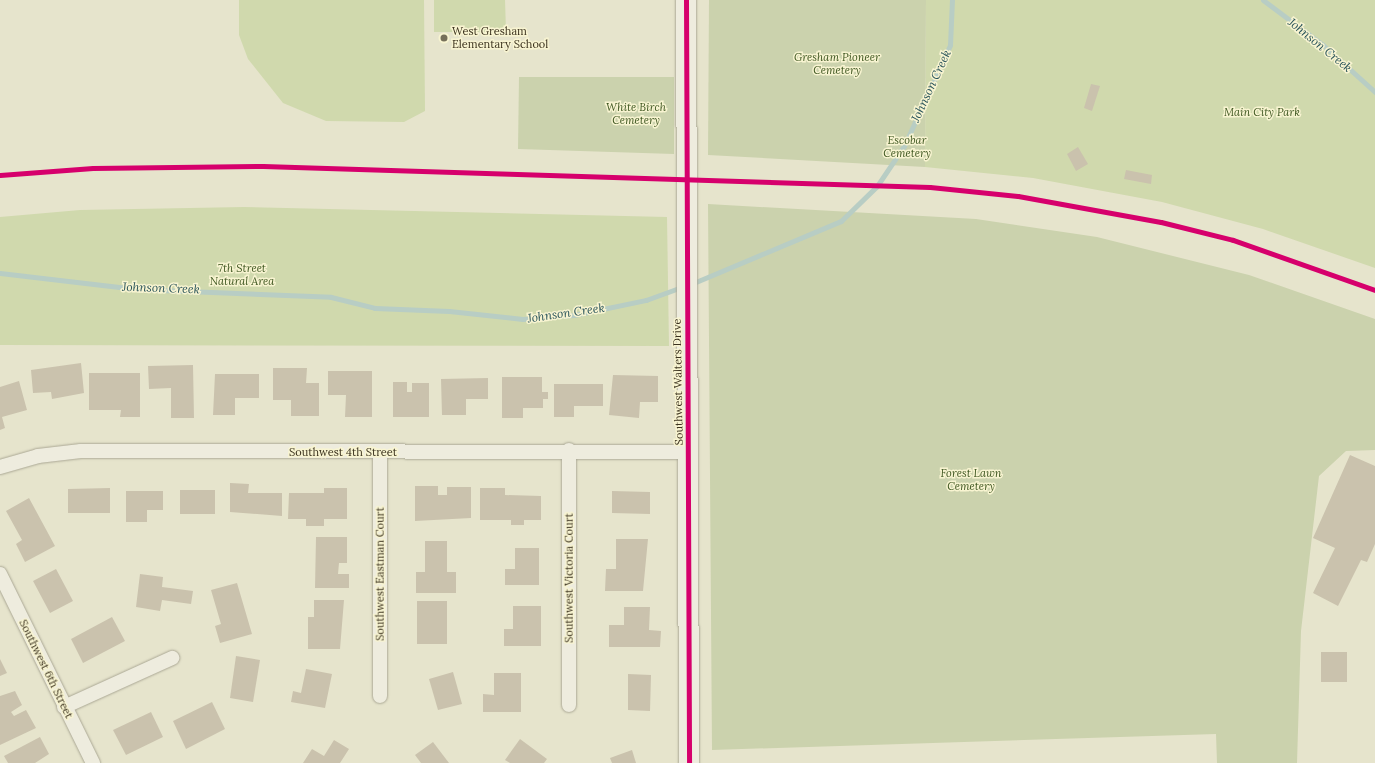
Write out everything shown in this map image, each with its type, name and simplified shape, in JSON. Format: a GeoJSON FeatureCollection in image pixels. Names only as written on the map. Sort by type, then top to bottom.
{"type":"FeatureCollection","features":[{"type":"Feature","properties":{"kind":"street","name":"Southwest Walters Drive"},"geometry":{"type":"LineString","coordinates":[[686,0],[689,763]]}},
{"type":"Feature","properties":{"kind":"street","name":"Southwest 4th Street"},"geometry":{"type":"LineString","coordinates":[[0,467],[38,456],[81,450],[380,452],[569,450],[688,452]]}},
{"type":"Feature","properties":{"kind":"street","name":"Southwest Victoria Court"},"geometry":{"type":"LineString","coordinates":[[569,450],[569,705]]}},
{"type":"Feature","properties":{"kind":"street","name":"Southwest Eastman Court"},"geometry":{"type":"LineString","coordinates":[[380,452],[380,696]]}},
{"type":"Feature","properties":{"kind":"street","name":"Southwest 6th Street"},"geometry":{"type":"LineString","coordinates":[[0,574],[64,707],[93,763]]}},
{"type":"Feature","properties":{"kind":"street"},"geometry":{"type":"LineString","coordinates":[[64,707],[172,658]]}},
{"type":"Feature","properties":{"kind":"green space"},"geometry":{"type":"Polygon","coordinates":[[[239,0],[424,0],[425,111],[404,122],[326,121],[283,103],[248,59],[239,35],[239,0]]]}},
{"type":"Feature","properties":{"kind":"green space"},"geometry":{"type":"Polygon","coordinates":[[[434,0],[505,0],[506,32],[434,32],[434,0]]]}},
{"type":"Feature","properties":{"kind":"green space","name":"Gresham Pioneer Cemetery"},"geometry":{"type":"Polygon","coordinates":[[[709,0],[926,0],[925,167],[708,155],[709,0]]]}},
{"type":"Feature","properties":{"kind":"green space","name":"Main City Park"},"geometry":{"type":"Polygon","coordinates":[[[926,0],[1375,0],[1375,268],[1263,229],[1162,202],[1033,178],[925,167],[926,0]]]}},
{"type":"Feature","properties":{"kind":"green space","name":"White Birch Cemetery"},"geometry":{"type":"Polygon","coordinates":[[[519,77],[674,77],[674,154],[518,149],[519,77]]]}},
{"type":"Feature","properties":{"kind":"green space","name":"Forest Lawn Cemetery"},"geometry":{"type":"Polygon","coordinates":[[[708,204],[976,219],[1097,237],[1249,275],[1375,319],[1375,450],[1346,451],[1319,476],[1301,631],[1297,763],[1217,763],[1216,734],[712,750],[708,204]]]}},
{"type":"Feature","properties":{"kind":"green space","name":"7th Street Natural Area"},"geometry":{"type":"Polygon","coordinates":[[[244,207],[667,217],[669,346],[0,345],[0,217],[80,210],[244,207]]]}},
{"type":"Feature","properties":{"kind":"building"},"geometry":{"type":"Polygon","coordinates":[[[1091,84],[1100,86],[1092,111],[1084,108],[1091,84]]]}},
{"type":"Feature","properties":{"kind":"building"},"geometry":{"type":"Polygon","coordinates":[[[1078,147],[1088,164],[1076,171],[1067,154],[1078,147]]]}},
{"type":"Feature","properties":{"kind":"building"},"geometry":{"type":"Polygon","coordinates":[[[1126,170],[1152,175],[1151,184],[1124,179],[1126,170]]]}},
{"type":"Feature","properties":{"kind":"building"},"geometry":{"type":"Polygon","coordinates":[[[81,363],[84,393],[52,399],[51,392],[33,393],[31,370],[81,363]]]}},
{"type":"Feature","properties":{"kind":"building"},"geometry":{"type":"Polygon","coordinates":[[[193,365],[194,418],[171,418],[171,388],[149,389],[148,366],[193,365]]]}},
{"type":"Feature","properties":{"kind":"building"},"geometry":{"type":"Polygon","coordinates":[[[273,368],[307,368],[306,383],[319,383],[319,416],[291,416],[291,400],[273,400],[273,368]]]}},
{"type":"Feature","properties":{"kind":"building"},"geometry":{"type":"Polygon","coordinates":[[[328,371],[372,371],[372,417],[345,417],[346,395],[328,395],[328,371]]]}},
{"type":"Feature","properties":{"kind":"building"},"geometry":{"type":"Polygon","coordinates":[[[89,373],[140,373],[140,417],[120,417],[121,410],[89,410],[89,373]]]}},
{"type":"Feature","properties":{"kind":"building"},"geometry":{"type":"Polygon","coordinates":[[[215,374],[259,374],[259,398],[235,398],[235,415],[213,415],[215,374]]]}},
{"type":"Feature","properties":{"kind":"building"},"geometry":{"type":"Polygon","coordinates":[[[613,375],[658,376],[658,402],[640,402],[639,418],[609,415],[613,375]]]}},
{"type":"Feature","properties":{"kind":"building"},"geometry":{"type":"Polygon","coordinates":[[[502,377],[542,377],[542,392],[548,392],[548,399],[543,399],[543,408],[523,408],[523,418],[502,418],[502,377]]]}},
{"type":"Feature","properties":{"kind":"building"},"geometry":{"type":"Polygon","coordinates":[[[488,378],[488,399],[466,399],[466,415],[442,415],[441,379],[488,378]]]}},
{"type":"Feature","properties":{"kind":"building"},"geometry":{"type":"Polygon","coordinates":[[[19,381],[27,410],[2,417],[5,428],[0,430],[0,387],[19,381]]]}},
{"type":"Feature","properties":{"kind":"building"},"geometry":{"type":"Polygon","coordinates":[[[393,382],[407,382],[407,392],[412,392],[412,383],[429,383],[429,417],[393,417],[393,382]]]}},
{"type":"Feature","properties":{"kind":"building"},"geometry":{"type":"Polygon","coordinates":[[[554,384],[603,384],[603,406],[574,406],[574,417],[554,417],[554,384]]]}},
{"type":"Feature","properties":{"kind":"building"},"geometry":{"type":"Polygon","coordinates":[[[1350,455],[1375,466],[1375,544],[1367,562],[1361,560],[1338,606],[1313,593],[1335,548],[1313,538],[1350,455]]]}},
{"type":"Feature","properties":{"kind":"building"},"geometry":{"type":"Polygon","coordinates":[[[230,483],[249,484],[248,493],[282,493],[282,516],[230,512],[230,483]]]}},
{"type":"Feature","properties":{"kind":"building"},"geometry":{"type":"Polygon","coordinates":[[[415,486],[438,486],[438,495],[447,495],[447,487],[471,487],[471,518],[415,521],[415,486]]]}},
{"type":"Feature","properties":{"kind":"building"},"geometry":{"type":"Polygon","coordinates":[[[110,488],[110,513],[68,513],[68,489],[110,488]]]}},
{"type":"Feature","properties":{"kind":"building"},"geometry":{"type":"Polygon","coordinates":[[[324,488],[347,488],[347,519],[324,519],[324,526],[306,526],[306,519],[288,519],[289,493],[324,493],[324,488]]]}},
{"type":"Feature","properties":{"kind":"building"},"geometry":{"type":"Polygon","coordinates":[[[480,488],[505,488],[505,495],[541,496],[541,520],[524,520],[524,525],[511,525],[511,520],[480,520],[480,488]]]}},
{"type":"Feature","properties":{"kind":"building"},"geometry":{"type":"Polygon","coordinates":[[[180,490],[215,490],[215,514],[180,514],[180,490]]]}},
{"type":"Feature","properties":{"kind":"building"},"geometry":{"type":"Polygon","coordinates":[[[126,491],[163,491],[163,510],[147,510],[147,522],[126,522],[126,491]]]}},
{"type":"Feature","properties":{"kind":"building"},"geometry":{"type":"Polygon","coordinates":[[[612,491],[650,492],[650,514],[612,513],[612,491]]]}},
{"type":"Feature","properties":{"kind":"building"},"geometry":{"type":"Polygon","coordinates":[[[29,498],[55,546],[25,562],[16,544],[22,540],[6,511],[29,498]]]}},
{"type":"Feature","properties":{"kind":"building"},"geometry":{"type":"Polygon","coordinates":[[[316,537],[347,537],[347,563],[339,563],[338,574],[349,574],[349,588],[315,588],[316,537]]]}},
{"type":"Feature","properties":{"kind":"building"},"geometry":{"type":"Polygon","coordinates":[[[616,539],[648,539],[643,591],[605,591],[606,569],[616,569],[616,539]]]}},
{"type":"Feature","properties":{"kind":"building"},"geometry":{"type":"Polygon","coordinates":[[[425,541],[447,541],[447,572],[456,572],[456,593],[416,593],[416,572],[425,572],[425,541]]]}},
{"type":"Feature","properties":{"kind":"building"},"geometry":{"type":"Polygon","coordinates":[[[515,548],[539,548],[539,585],[505,585],[505,569],[515,569],[515,548]]]}},
{"type":"Feature","properties":{"kind":"building"},"geometry":{"type":"Polygon","coordinates":[[[56,569],[73,601],[50,613],[33,581],[56,569]]]}},
{"type":"Feature","properties":{"kind":"building"},"geometry":{"type":"Polygon","coordinates":[[[140,574],[163,577],[162,587],[193,591],[191,604],[162,600],[160,611],[136,607],[140,574]]]}},
{"type":"Feature","properties":{"kind":"building"},"geometry":{"type":"Polygon","coordinates":[[[237,583],[252,634],[220,643],[215,626],[221,624],[211,590],[237,583]]]}},
{"type":"Feature","properties":{"kind":"building"},"geometry":{"type":"Polygon","coordinates":[[[314,600],[344,600],[340,649],[308,649],[308,617],[314,617],[314,600]]]}},
{"type":"Feature","properties":{"kind":"building"},"geometry":{"type":"Polygon","coordinates":[[[417,601],[447,601],[447,644],[417,644],[417,601]]]}},
{"type":"Feature","properties":{"kind":"building"},"geometry":{"type":"Polygon","coordinates":[[[513,606],[541,606],[541,646],[504,646],[504,629],[513,629],[513,606]]]}},
{"type":"Feature","properties":{"kind":"building"},"geometry":{"type":"Polygon","coordinates":[[[624,607],[650,607],[649,630],[661,631],[660,647],[609,647],[609,625],[624,625],[624,607]]]}},
{"type":"Feature","properties":{"kind":"building"},"geometry":{"type":"Polygon","coordinates":[[[112,617],[125,641],[83,663],[71,639],[112,617]]]}},
{"type":"Feature","properties":{"kind":"building"},"geometry":{"type":"Polygon","coordinates":[[[1321,652],[1347,652],[1347,682],[1321,682],[1321,652]]]}},
{"type":"Feature","properties":{"kind":"building"},"geometry":{"type":"Polygon","coordinates":[[[236,656],[260,660],[253,702],[230,698],[236,656]]]}},
{"type":"Feature","properties":{"kind":"building"},"geometry":{"type":"Polygon","coordinates":[[[0,659],[7,673],[0,676],[0,659]]]}},
{"type":"Feature","properties":{"kind":"building"},"geometry":{"type":"Polygon","coordinates":[[[306,669],[332,674],[325,708],[291,702],[293,691],[301,693],[306,669]]]}},
{"type":"Feature","properties":{"kind":"building"},"geometry":{"type":"Polygon","coordinates":[[[453,672],[462,704],[438,710],[429,679],[453,672]]]}},
{"type":"Feature","properties":{"kind":"building"},"geometry":{"type":"Polygon","coordinates":[[[494,673],[521,673],[521,712],[483,712],[483,694],[494,695],[494,673]]]}},
{"type":"Feature","properties":{"kind":"building"},"geometry":{"type":"Polygon","coordinates":[[[628,674],[651,675],[650,711],[628,710],[628,674]]]}},
{"type":"Feature","properties":{"kind":"building"},"geometry":{"type":"Polygon","coordinates":[[[15,691],[22,705],[11,712],[14,716],[26,710],[36,728],[0,745],[0,696],[15,691]]]}},
{"type":"Feature","properties":{"kind":"building"},"geometry":{"type":"Polygon","coordinates":[[[212,702],[225,729],[186,749],[173,721],[212,702]]]}},
{"type":"Feature","properties":{"kind":"building"},"geometry":{"type":"Polygon","coordinates":[[[151,712],[163,737],[126,755],[113,730],[151,712]]]}},
{"type":"Feature","properties":{"kind":"building"},"geometry":{"type":"Polygon","coordinates":[[[40,737],[49,754],[35,763],[8,763],[4,756],[40,737]]]}},
{"type":"Feature","properties":{"kind":"building"},"geometry":{"type":"Polygon","coordinates":[[[520,739],[547,759],[544,763],[510,763],[505,760],[520,739]]]}},
{"type":"Feature","properties":{"kind":"building"},"geometry":{"type":"Polygon","coordinates":[[[334,740],[349,749],[340,763],[303,763],[312,749],[324,756],[334,740]]]}},
{"type":"Feature","properties":{"kind":"building"},"geometry":{"type":"Polygon","coordinates":[[[433,742],[449,763],[421,763],[415,755],[433,742]]]}},
{"type":"Feature","properties":{"kind":"building"},"geometry":{"type":"Polygon","coordinates":[[[632,750],[636,763],[612,763],[610,758],[632,750]]]}},
{"type":"Feature","properties":{"kind":"waterway","name":"Johnson Creek"},"geometry":{"type":"LineString","coordinates":[[691,284],[841,221],[877,186],[904,146],[950,45],[952,0]]}},
{"type":"Feature","properties":{"kind":"waterway","name":"Johnson Creek"},"geometry":{"type":"LineString","coordinates":[[1263,0],[1323,45],[1375,92]]}},
{"type":"Feature","properties":{"kind":"waterway","name":"Johnson Creek"},"geometry":{"type":"LineString","coordinates":[[0,273],[136,289],[331,297],[375,308],[449,311],[523,319],[574,315],[646,300],[682,287]]}},
{"type":"Feature","properties":{"kind":"cycle path"},"geometry":{"type":"LineString","coordinates":[[686,0],[689,763]]}},
{"type":"Feature","properties":{"kind":"cycle path"},"geometry":{"type":"LineString","coordinates":[[0,175],[93,168],[263,166],[930,187],[1018,196],[1161,222],[1233,240],[1375,290]]}},
{"type":"Feature","properties":{"kind":"place","name":"West Gresham Elementary School"},"geometry":{"type":"Point","coordinates":[444,38]}},
{"type":"Feature","properties":{"kind":"park label","name":"Escobar Cemetery"},"geometry":{"type":"Point","coordinates":[907,147]}}]}
